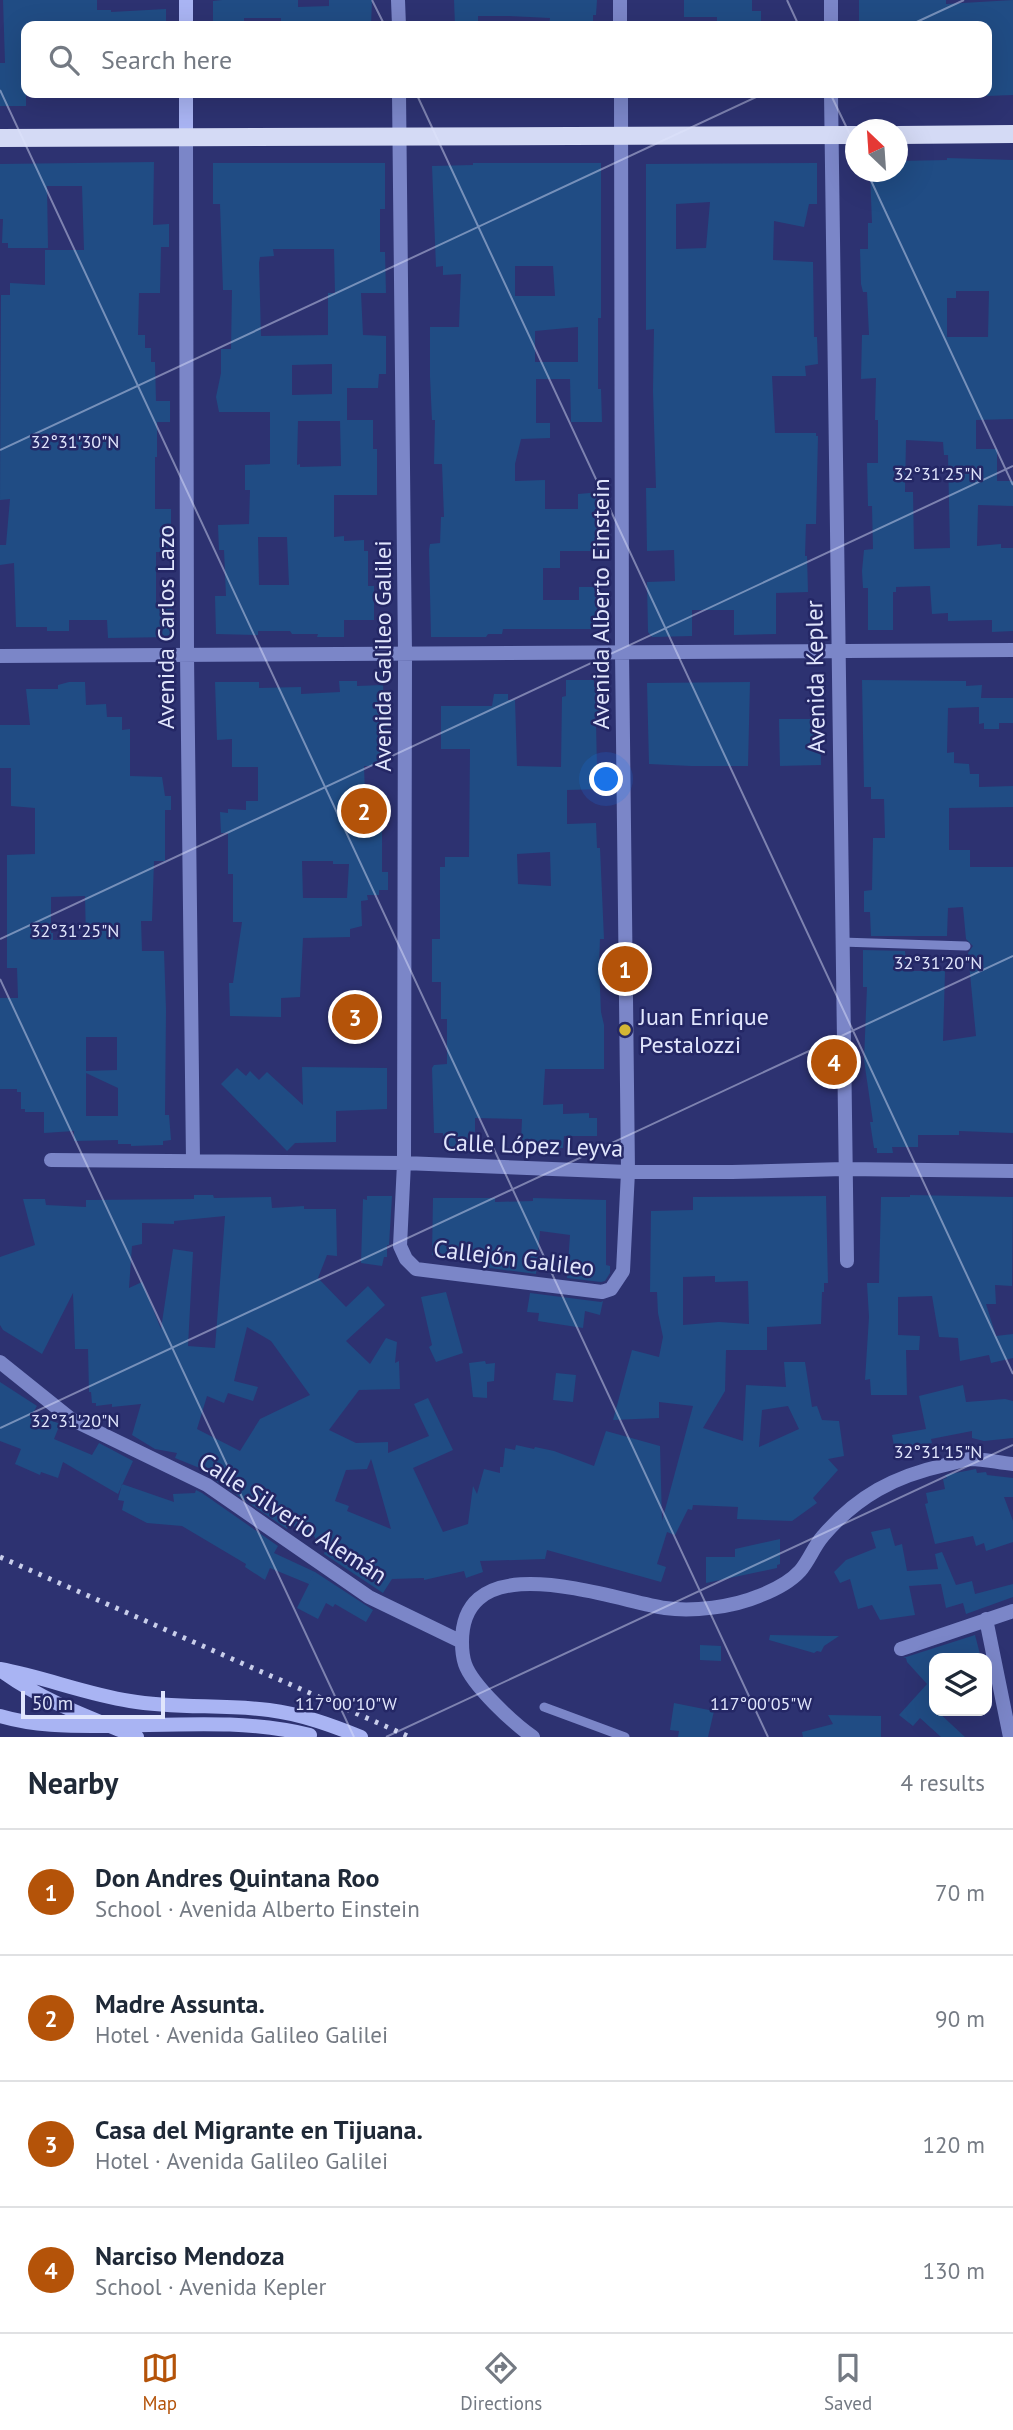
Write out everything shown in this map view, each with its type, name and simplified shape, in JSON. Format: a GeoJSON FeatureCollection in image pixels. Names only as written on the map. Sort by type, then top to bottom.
{"type":"FeatureCollection","features":[{"type":"Feature","properties":{"kind":"main road"},"geometry":{"type":"LineString","coordinates":[[186,0],[186,21]]}},
{"type":"Feature","properties":{"kind":"main road","name":"Avenida Carlos Lazo"},"geometry":{"type":"LineString","coordinates":[[186,98],[186,138]]}},
{"type":"Feature","properties":{"kind":"main road"},"geometry":{"type":"LineString","coordinates":[[908,135],[1013,134]]}},
{"type":"Feature","properties":{"kind":"main road"},"geometry":{"type":"LineString","coordinates":[[0,138],[845,135]]}},
{"type":"Feature","properties":{"kind":"main road"},"geometry":{"type":"LineString","coordinates":[[0,1670],[18,1683],[56,1702],[137,1737]]}},
{"type":"Feature","properties":{"kind":"main road"},"geometry":{"type":"LineString","coordinates":[[0,1670],[129,1701],[294,1714],[321,1721],[361,1737]]}},
{"type":"Feature","properties":{"kind":"main road"},"geometry":{"type":"LineString","coordinates":[[0,1716],[53,1727],[233,1724],[276,1728],[312,1736]]}},
{"type":"Feature","properties":{"kind":"street"},"geometry":{"type":"LineString","coordinates":[[398,0],[398,21]]}},
{"type":"Feature","properties":{"kind":"street"},"geometry":{"type":"LineString","coordinates":[[620,0],[620,21]]}},
{"type":"Feature","properties":{"kind":"street"},"geometry":{"type":"LineString","coordinates":[[831,0],[831,21]]}},
{"type":"Feature","properties":{"kind":"street","name":"Avenida Galileo Galilei"},"geometry":{"type":"LineString","coordinates":[[399,98],[405,654],[404,1163],[400,1246],[406,1259]]}},
{"type":"Feature","properties":{"kind":"street","name":"Avenida Alberto Einstein"},"geometry":{"type":"LineString","coordinates":[[617,1280],[623,1271],[628,1172],[622,652],[621,98]]}},
{"type":"Feature","properties":{"kind":"street","name":"Avenida Kepler"},"geometry":{"type":"LineString","coordinates":[[831,98],[846,1261]]}},
{"type":"Feature","properties":{"kind":"street","name":"Avenida Carlos Lazo"},"geometry":{"type":"LineString","coordinates":[[186,138],[192,1161]]}},
{"type":"Feature","properties":{"kind":"street"},"geometry":{"type":"LineString","coordinates":[[0,656],[1013,650]]}},
{"type":"Feature","properties":{"kind":"street","name":"Calle López Leyva"},"geometry":{"type":"LineString","coordinates":[[51,1160],[404,1163],[628,1172],[844,1169],[1013,1171]]}},
{"type":"Feature","properties":{"kind":"street","name":"Callejón Galileo"},"geometry":{"type":"LineString","coordinates":[[406,1259],[416,1269],[602,1292],[611,1289],[617,1280]]}},
{"type":"Feature","properties":{"kind":"street","name":"Calle Silverio Alemán"},"geometry":{"type":"LineString","coordinates":[[0,1362],[71,1419],[206,1485],[369,1597],[462,1642]]}},
{"type":"Feature","properties":{"kind":"street"},"geometry":{"type":"LineString","coordinates":[[533,1737],[518,1727],[490,1699],[465,1665],[462,1642],[465,1621],[477,1602],[496,1589],[524,1583],[558,1585],[668,1608],[724,1606],[744,1602],[765,1594],[800,1571],[820,1539],[843,1513],[874,1490],[921,1470],[971,1459],[1013,1464]]}},
{"type":"Feature","properties":{"kind":"street"},"geometry":{"type":"LineString","coordinates":[[901,1649],[1013,1611]]}},
{"type":"Feature","properties":{"kind":"street"},"geometry":{"type":"LineString","coordinates":[[986,1619],[1010,1737]]}},
{"type":"Feature","properties":{"kind":"lane"},"geometry":{"type":"LineString","coordinates":[[841,942],[966,946]]}},
{"type":"Feature","properties":{"kind":"lane"},"geometry":{"type":"LineString","coordinates":[[544,1707],[606,1734],[625,1737]]}},
{"type":"Feature","properties":{"kind":"building"},"geometry":{"type":"Polygon","coordinates":[[[3,0],[97,0],[97,10],[111,12],[166,9],[166,21],[21,21],[21,98],[26,98],[26,106],[0,106],[0,63],[5,63],[3,0]]]}},
{"type":"Feature","properties":{"kind":"building"},"geometry":{"type":"Polygon","coordinates":[[[298,0],[298,7],[329,6],[329,0],[372,0],[371,21],[281,21],[281,18],[244,18],[244,21],[213,21],[213,1],[298,0]]]}},
{"type":"Feature","properties":{"kind":"building"},"geometry":{"type":"Polygon","coordinates":[[[454,0],[597,0],[593,21],[478,16],[478,21],[455,21],[454,0]]]}},
{"type":"Feature","properties":{"kind":"building"},"geometry":{"type":"Polygon","coordinates":[[[684,0],[752,0],[752,11],[761,11],[761,21],[717,21],[717,17],[684,17],[684,0]]]}},
{"type":"Feature","properties":{"kind":"building"},"geometry":{"type":"Polygon","coordinates":[[[859,0],[946,0],[946,4],[1013,0],[1013,95],[992,96],[992,21],[859,21],[859,0]]]}},
{"type":"Feature","properties":{"kind":"building"},"geometry":{"type":"Polygon","coordinates":[[[947,158],[1013,160],[1013,419],[976,420],[976,449],[997,449],[997,481],[1013,481],[1013,506],[978,505],[977,546],[1001,544],[1001,548],[1013,548],[1013,631],[992,632],[992,620],[948,621],[948,613],[932,614],[930,586],[896,587],[896,592],[893,592],[893,630],[868,630],[868,588],[863,588],[862,571],[864,550],[873,549],[867,463],[878,463],[878,420],[875,420],[876,378],[861,379],[862,335],[869,335],[867,292],[863,292],[861,284],[860,249],[868,249],[868,223],[872,223],[870,182],[908,182],[908,161],[947,158]],[[956,291],[956,298],[947,298],[947,337],[988,337],[989,291],[956,291]],[[906,440],[905,492],[913,492],[914,549],[950,548],[948,455],[944,455],[943,442],[906,440]]]}},
{"type":"Feature","properties":{"kind":"building"},"geometry":{"type":"Polygon","coordinates":[[[154,162],[153,225],[169,224],[169,247],[161,247],[160,293],[139,293],[138,335],[145,335],[145,348],[151,348],[151,362],[155,362],[156,401],[170,401],[170,422],[157,422],[155,509],[171,509],[168,552],[156,552],[156,607],[172,607],[172,637],[108,638],[107,620],[69,620],[69,631],[47,631],[47,627],[16,627],[14,563],[0,565],[0,545],[6,545],[10,499],[0,500],[1,295],[10,295],[10,283],[45,285],[45,250],[84,250],[82,186],[47,186],[48,248],[8,248],[8,243],[2,243],[0,164],[154,162]]]}},
{"type":"Feature","properties":{"kind":"building"},"geometry":{"type":"Polygon","coordinates":[[[213,163],[385,163],[385,209],[380,209],[380,252],[385,252],[386,293],[361,293],[363,335],[386,336],[386,374],[379,374],[378,388],[347,388],[347,420],[373,420],[373,449],[377,449],[377,495],[334,495],[334,537],[344,536],[344,541],[364,540],[364,551],[368,551],[368,586],[374,586],[374,620],[344,620],[344,637],[317,637],[318,634],[292,634],[290,631],[258,631],[258,635],[216,634],[215,596],[226,596],[224,550],[219,550],[218,525],[249,524],[250,490],[245,490],[245,465],[270,464],[270,412],[219,412],[216,397],[221,373],[221,349],[231,349],[232,290],[223,290],[220,204],[213,204],[213,163]],[[273,249],[274,256],[260,257],[259,263],[261,336],[328,335],[328,293],[335,293],[334,249],[273,249]],[[332,364],[292,365],[292,395],[332,394],[332,364]],[[298,421],[297,465],[341,466],[340,421],[298,421]],[[258,537],[259,585],[289,585],[287,537],[258,537]]]}},
{"type":"Feature","properties":{"kind":"building"},"geometry":{"type":"Polygon","coordinates":[[[601,163],[598,389],[601,389],[602,422],[571,422],[570,379],[536,379],[536,423],[550,423],[550,438],[521,439],[515,464],[515,481],[545,480],[545,509],[578,509],[578,494],[602,492],[602,551],[560,551],[560,568],[543,568],[543,600],[579,600],[579,587],[597,587],[598,629],[503,629],[502,634],[488,634],[486,637],[431,637],[429,550],[430,544],[440,543],[441,517],[444,517],[442,464],[434,464],[435,420],[432,420],[430,327],[459,327],[461,274],[443,275],[443,266],[436,267],[432,166],[601,163]],[[515,266],[515,296],[555,296],[553,266],[515,266]],[[578,327],[535,331],[535,362],[578,362],[578,327]]]}},
{"type":"Feature","properties":{"kind":"building"},"geometry":{"type":"Polygon","coordinates":[[[817,163],[817,204],[809,204],[804,227],[774,221],[773,260],[813,262],[814,337],[817,337],[818,364],[805,366],[806,376],[772,376],[775,433],[816,433],[818,436],[816,524],[806,524],[808,592],[776,593],[776,634],[734,635],[734,610],[692,610],[692,636],[652,637],[648,632],[647,582],[675,581],[674,550],[647,551],[646,488],[656,488],[654,329],[646,330],[646,164],[817,163]],[[710,202],[676,204],[676,249],[706,248],[710,202]]]}},
{"type":"Feature","properties":{"kind":"building"},"geometry":{"type":"Polygon","coordinates":[[[566,680],[594,680],[594,687],[598,687],[600,721],[596,722],[597,769],[603,769],[603,789],[567,790],[567,824],[596,823],[597,848],[600,848],[604,939],[600,939],[599,965],[604,1025],[604,1069],[545,1069],[543,1105],[563,1104],[563,1114],[589,1113],[589,1118],[597,1118],[597,1136],[564,1136],[563,1148],[545,1148],[544,1142],[521,1142],[522,1119],[475,1118],[475,1132],[469,1131],[469,1150],[443,1150],[443,1133],[434,1133],[432,1068],[434,1065],[447,1064],[447,1019],[441,1019],[441,982],[432,982],[432,939],[440,939],[440,867],[445,867],[445,857],[469,857],[470,749],[441,749],[441,706],[492,706],[494,694],[508,694],[508,700],[515,700],[517,766],[561,767],[562,697],[566,696],[566,680]],[[550,852],[517,854],[518,884],[551,886],[550,852]]]}},
{"type":"Feature","properties":{"kind":"building"},"geometry":{"type":"Polygon","coordinates":[[[862,680],[966,681],[966,686],[982,685],[981,698],[1013,698],[1013,723],[999,723],[999,729],[984,729],[984,723],[979,724],[979,707],[948,708],[947,753],[954,752],[954,763],[969,764],[970,774],[979,774],[979,787],[1013,786],[1013,807],[949,808],[949,850],[970,850],[970,867],[1013,867],[1013,1133],[959,1131],[959,1135],[918,1135],[918,1147],[892,1147],[893,1153],[877,1153],[877,1148],[874,1148],[864,1060],[867,987],[863,987],[863,950],[905,951],[907,971],[945,971],[943,1041],[976,1036],[968,953],[973,946],[966,939],[963,907],[948,908],[947,936],[871,936],[870,912],[864,912],[864,891],[872,890],[873,838],[885,838],[884,799],[871,799],[871,787],[864,787],[862,680]]]}},
{"type":"Feature","properties":{"kind":"building"},"geometry":{"type":"Polygon","coordinates":[[[339,681],[357,681],[357,686],[383,685],[384,707],[387,707],[385,766],[364,766],[365,795],[387,795],[387,816],[382,816],[382,872],[388,872],[388,890],[379,890],[379,895],[367,895],[368,900],[361,901],[362,926],[350,929],[350,937],[303,938],[300,997],[281,998],[281,1017],[230,1016],[229,983],[233,983],[242,922],[233,922],[233,874],[228,874],[228,833],[221,833],[220,812],[228,813],[228,809],[246,810],[246,801],[258,801],[258,767],[232,767],[232,739],[217,740],[215,682],[259,682],[259,688],[301,687],[301,694],[340,692],[339,681]],[[302,861],[303,898],[347,898],[349,864],[333,864],[333,861],[302,861]]]}},
{"type":"Feature","properties":{"kind":"building"},"geometry":{"type":"Polygon","coordinates":[[[85,682],[86,705],[106,704],[107,717],[122,717],[122,730],[130,729],[130,776],[162,777],[165,796],[171,796],[171,810],[165,810],[165,861],[154,861],[152,921],[141,921],[142,951],[164,951],[165,1115],[169,1115],[171,1140],[163,1141],[163,1145],[131,1146],[118,1144],[118,1140],[74,1141],[74,1131],[44,1133],[44,1112],[25,1112],[25,1109],[21,1109],[21,1092],[17,1092],[17,1089],[0,1089],[0,998],[18,998],[17,968],[7,968],[7,855],[35,854],[35,808],[11,806],[11,768],[0,768],[0,725],[30,725],[26,689],[58,689],[58,685],[85,682]],[[85,896],[51,897],[53,940],[86,940],[85,896]],[[86,1037],[86,1071],[117,1070],[117,1037],[86,1037]],[[86,1073],[86,1116],[118,1116],[118,1088],[86,1073]]]}},
{"type":"Feature","properties":{"kind":"building"},"geometry":{"type":"Polygon","coordinates":[[[750,682],[748,766],[649,764],[647,683],[750,682]]]}},
{"type":"Feature","properties":{"kind":"building"},"geometry":{"type":"Polygon","coordinates":[[[779,719],[820,719],[821,765],[780,766],[779,719]]]}},
{"type":"Feature","properties":{"kind":"building"},"geometry":{"type":"Polygon","coordinates":[[[302,1067],[387,1068],[387,1109],[336,1111],[336,1142],[295,1143],[287,1151],[221,1084],[237,1068],[246,1076],[250,1071],[259,1080],[267,1072],[303,1105],[302,1067]]]}},
{"type":"Feature","properties":{"kind":"building"},"geometry":{"type":"Polygon","coordinates":[[[194,1195],[213,1195],[214,1198],[271,1197],[272,1208],[304,1206],[304,1209],[336,1209],[337,1256],[327,1255],[318,1278],[346,1307],[368,1286],[385,1305],[346,1341],[370,1364],[386,1338],[397,1342],[395,1363],[399,1361],[400,1389],[359,1390],[329,1430],[356,1443],[388,1442],[388,1453],[429,1436],[414,1404],[428,1398],[453,1450],[413,1468],[443,1532],[468,1524],[473,1486],[477,1494],[484,1469],[500,1473],[505,1448],[515,1450],[516,1445],[535,1447],[594,1466],[606,1431],[660,1446],[662,1521],[693,1406],[659,1402],[659,1418],[613,1420],[632,1350],[659,1357],[663,1337],[657,1292],[650,1292],[651,1211],[693,1210],[693,1197],[826,1196],[828,1283],[824,1283],[822,1292],[821,1324],[767,1327],[767,1350],[726,1350],[725,1391],[703,1428],[743,1441],[746,1385],[786,1387],[784,1362],[805,1362],[812,1407],[817,1406],[822,1420],[839,1421],[844,1456],[828,1459],[838,1470],[813,1498],[817,1503],[792,1521],[737,1519],[738,1507],[693,1505],[692,1510],[688,1509],[675,1535],[667,1532],[657,1564],[666,1567],[661,1582],[547,1550],[545,1559],[480,1561],[483,1572],[466,1578],[464,1571],[424,1580],[392,1579],[383,1593],[324,1554],[326,1546],[315,1537],[289,1524],[287,1529],[206,1474],[207,1471],[175,1458],[177,1453],[155,1449],[132,1435],[141,1404],[112,1407],[112,1404],[96,1406],[96,1403],[92,1403],[89,1392],[88,1349],[75,1349],[73,1293],[42,1354],[3,1330],[0,1325],[0,1257],[35,1245],[23,1199],[45,1199],[46,1205],[86,1207],[86,1200],[194,1199],[194,1195]],[[225,1216],[174,1221],[174,1224],[142,1223],[142,1244],[132,1246],[129,1288],[142,1282],[161,1329],[173,1249],[193,1252],[188,1346],[215,1348],[225,1216]],[[715,1276],[683,1277],[683,1325],[719,1322],[749,1324],[748,1281],[715,1282],[715,1276]],[[247,1327],[234,1381],[258,1387],[253,1401],[228,1393],[224,1403],[207,1396],[197,1429],[240,1451],[260,1419],[310,1395],[271,1341],[247,1327]],[[788,1406],[762,1410],[759,1447],[799,1429],[788,1406]],[[371,1459],[367,1469],[346,1470],[335,1501],[349,1506],[347,1511],[391,1529],[371,1459]]]}},
{"type":"Feature","properties":{"kind":"building"},"geometry":{"type":"Polygon","coordinates":[[[367,1196],[392,1196],[389,1245],[382,1266],[361,1263],[363,1199],[367,1200],[367,1196]]]}},
{"type":"Feature","properties":{"kind":"building"},"geometry":{"type":"Polygon","coordinates":[[[881,1197],[1013,1197],[1012,1286],[995,1285],[996,1304],[986,1304],[996,1336],[1013,1334],[1013,1358],[991,1363],[989,1355],[960,1361],[958,1338],[939,1337],[932,1296],[898,1297],[898,1335],[920,1336],[919,1350],[906,1350],[907,1395],[871,1395],[870,1379],[865,1380],[869,1317],[867,1283],[879,1283],[881,1197]]]}},
{"type":"Feature","properties":{"kind":"building"},"geometry":{"type":"Polygon","coordinates":[[[433,1198],[495,1198],[495,1202],[533,1201],[533,1198],[606,1200],[606,1265],[610,1266],[610,1273],[605,1281],[601,1282],[567,1278],[570,1235],[540,1231],[536,1274],[482,1267],[483,1262],[432,1255],[433,1198]]]}},
{"type":"Feature","properties":{"kind":"building"},"geometry":{"type":"Polygon","coordinates":[[[446,1292],[463,1353],[436,1362],[429,1347],[432,1345],[421,1297],[446,1292]]]}},
{"type":"Feature","properties":{"kind":"building"},"geometry":{"type":"Polygon","coordinates":[[[530,1293],[603,1301],[600,1315],[585,1311],[583,1328],[538,1321],[539,1313],[527,1312],[530,1293]]]}},
{"type":"Feature","properties":{"kind":"building"},"geometry":{"type":"Polygon","coordinates":[[[485,1361],[486,1364],[495,1363],[494,1381],[487,1382],[487,1398],[473,1397],[469,1363],[485,1361]]]}},
{"type":"Feature","properties":{"kind":"building"},"geometry":{"type":"Polygon","coordinates":[[[556,1373],[576,1375],[573,1402],[553,1400],[556,1373]]]}},
{"type":"Feature","properties":{"kind":"building"},"geometry":{"type":"Polygon","coordinates":[[[0,1382],[37,1406],[33,1413],[60,1424],[54,1439],[92,1455],[99,1443],[133,1461],[118,1494],[63,1462],[58,1478],[41,1472],[40,1475],[15,1464],[21,1449],[0,1441],[0,1382]]]}},
{"type":"Feature","properties":{"kind":"building"},"geometry":{"type":"Polygon","coordinates":[[[963,1385],[966,1402],[1005,1399],[1013,1401],[1013,1438],[984,1441],[972,1438],[972,1431],[931,1439],[932,1443],[895,1451],[892,1435],[926,1429],[919,1396],[963,1385]]]}},
{"type":"Feature","properties":{"kind":"building"},"geometry":{"type":"Polygon","coordinates":[[[976,1469],[977,1473],[986,1472],[987,1475],[1013,1478],[1013,1497],[1004,1497],[1013,1521],[1013,1542],[986,1551],[984,1543],[976,1546],[973,1536],[935,1544],[925,1504],[928,1503],[926,1493],[945,1489],[945,1475],[976,1469]]]}},
{"type":"Feature","properties":{"kind":"building"},"geometry":{"type":"Polygon","coordinates":[[[122,1484],[174,1502],[173,1494],[195,1493],[196,1490],[278,1546],[274,1553],[315,1572],[309,1584],[270,1568],[265,1580],[245,1567],[246,1564],[182,1526],[147,1523],[122,1510],[124,1501],[118,1500],[122,1484]]]}},
{"type":"Feature","properties":{"kind":"building"},"geometry":{"type":"Polygon","coordinates":[[[890,1528],[895,1546],[902,1544],[907,1571],[938,1569],[935,1554],[942,1552],[956,1585],[972,1581],[975,1594],[1013,1584],[1013,1597],[966,1614],[963,1603],[946,1608],[941,1584],[909,1586],[915,1615],[880,1620],[872,1605],[858,1609],[850,1579],[840,1583],[834,1572],[846,1560],[876,1548],[871,1532],[890,1528]]]}},
{"type":"Feature","properties":{"kind":"building"},"geometry":{"type":"Polygon","coordinates":[[[780,1539],[780,1564],[777,1568],[706,1583],[706,1557],[735,1557],[735,1549],[780,1539]]]}},
{"type":"Feature","properties":{"kind":"building"},"geometry":{"type":"Polygon","coordinates":[[[315,1572],[373,1610],[366,1622],[335,1604],[333,1607],[326,1603],[318,1619],[297,1608],[315,1572]]]}},
{"type":"Feature","properties":{"kind":"building"},"geometry":{"type":"Polygon","coordinates":[[[770,1635],[839,1636],[824,1646],[821,1652],[814,1653],[769,1640],[770,1635]]]}},
{"type":"Feature","properties":{"kind":"building"},"geometry":{"type":"Polygon","coordinates":[[[975,1635],[980,1653],[929,1653],[929,1716],[942,1716],[965,1737],[941,1737],[920,1718],[913,1726],[899,1715],[927,1684],[906,1658],[903,1658],[975,1635]]]}},
{"type":"Feature","properties":{"kind":"building"},"geometry":{"type":"Polygon","coordinates":[[[700,1645],[721,1646],[721,1661],[700,1660],[700,1645]]]}},
{"type":"Feature","properties":{"kind":"building"},"geometry":{"type":"Polygon","coordinates":[[[674,1703],[714,1711],[708,1737],[678,1737],[679,1731],[670,1730],[674,1703]]]}},
{"type":"Feature","properties":{"kind":"building"},"geometry":{"type":"Polygon","coordinates":[[[828,1715],[881,1716],[881,1737],[803,1737],[802,1732],[833,1724],[828,1715]]]}},
{"type":"Feature","properties":{"kind":"railway"},"geometry":{"type":"LineString","coordinates":[[0,1557],[410,1737]]}},
{"type":"Feature","properties":{"kind":"place","name":"Madre Assunta."},"geometry":{"type":"Point","coordinates":[364,811]}},
{"type":"Feature","properties":{"kind":"place","name":"Don Andres Quintana Roo"},"geometry":{"type":"Point","coordinates":[625,969]}},
{"type":"Feature","properties":{"kind":"place","name":"Casa del Migrante en Tijuana."},"geometry":{"type":"Point","coordinates":[355,1017]}},
{"type":"Feature","properties":{"kind":"place","name":"Juan Enrique Pestalozzi"},"geometry":{"type":"Point","coordinates":[625,1030]}},
{"type":"Feature","properties":{"kind":"place","name":"Narciso Mendoza"},"geometry":{"type":"Point","coordinates":[834,1062]}}]}
